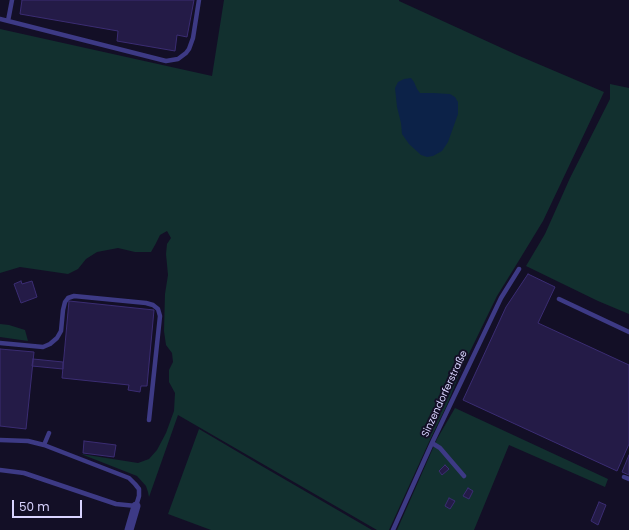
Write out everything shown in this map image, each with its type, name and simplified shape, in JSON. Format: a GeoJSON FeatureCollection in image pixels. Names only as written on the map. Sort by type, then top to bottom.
{"type":"FeatureCollection","features":[{"type":"Feature","properties":{"kind":"street"},"geometry":{"type":"LineString","coordinates":[[129,530],[136,506]]}},
{"type":"Feature","properties":{"kind":"lane"},"geometry":{"type":"LineString","coordinates":[[8,21],[12,0]]}},
{"type":"Feature","properties":{"kind":"lane"},"geometry":{"type":"LineString","coordinates":[[0,19],[166,62],[182,56],[189,49],[199,0]]}},
{"type":"Feature","properties":{"kind":"lane","name":"Sinzendorferstraße"},"geometry":{"type":"LineString","coordinates":[[393,530],[432,443],[501,298],[519,269]]}},
{"type":"Feature","properties":{"kind":"lane"},"geometry":{"type":"LineString","coordinates":[[0,343],[42,347],[50,344],[57,338],[61,331],[65,302],[68,298],[74,296],[146,303],[153,306],[158,309],[160,316],[150,420]]}},
{"type":"Feature","properties":{"kind":"lane"},"geometry":{"type":"LineString","coordinates":[[559,299],[629,332]]}},
{"type":"Feature","properties":{"kind":"lane"},"geometry":{"type":"LineString","coordinates":[[44,445],[49,433]]}},
{"type":"Feature","properties":{"kind":"lane"},"geometry":{"type":"LineString","coordinates":[[0,440],[28,441],[44,445],[129,478],[139,489],[139,496],[136,506],[116,504],[24,473],[0,470]]}},
{"type":"Feature","properties":{"kind":"lane"},"geometry":{"type":"LineString","coordinates":[[432,443],[440,448],[464,476]]}},
{"type":"Feature","properties":{"kind":"green space"},"geometry":{"type":"Polygon","coordinates":[[[224,0],[399,0],[517,55],[604,92],[543,221],[497,296],[461,370],[447,405],[389,530],[377,530],[178,415],[149,497],[146,486],[137,476],[81,454],[138,463],[149,459],[157,450],[166,433],[174,411],[175,393],[169,382],[169,370],[173,362],[172,353],[166,345],[164,331],[165,294],[168,275],[166,254],[167,244],[171,238],[167,231],[160,235],[151,252],[135,252],[118,248],[97,252],[86,259],[78,269],[68,274],[20,267],[0,273],[0,29],[212,76],[224,0]]]}},
{"type":"Feature","properties":{"kind":"green space"},"geometry":{"type":"Polygon","coordinates":[[[610,84],[629,88],[629,314],[598,301],[526,266],[545,234],[570,178],[610,99],[610,84]]]}},
{"type":"Feature","properties":{"kind":"green space"},"geometry":{"type":"Polygon","coordinates":[[[0,324],[25,330],[28,341],[0,337],[0,324]]]}},
{"type":"Feature","properties":{"kind":"green space"},"geometry":{"type":"Polygon","coordinates":[[[455,408],[608,479],[605,487],[509,445],[474,530],[397,530],[437,439],[455,408]]]}},
{"type":"Feature","properties":{"kind":"green space"},"geometry":{"type":"Polygon","coordinates":[[[199,429],[372,530],[211,530],[168,514],[199,429]]]}},
{"type":"Feature","properties":{"kind":"water"},"geometry":{"type":"Polygon","coordinates":[[[411,78],[420,93],[450,94],[455,97],[458,102],[458,114],[448,142],[442,151],[433,156],[427,157],[421,155],[409,144],[402,134],[395,88],[398,82],[411,78]]]}},
{"type":"Feature","properties":{"kind":"building"},"geometry":{"type":"Polygon","coordinates":[[[22,0],[194,0],[187,37],[177,35],[175,51],[117,41],[118,31],[20,14],[22,0]]]}},
{"type":"Feature","properties":{"kind":"building"},"geometry":{"type":"Polygon","coordinates":[[[528,274],[555,287],[538,323],[629,365],[629,444],[617,471],[463,400],[506,307],[528,274]]]}},
{"type":"Feature","properties":{"kind":"building"},"geometry":{"type":"Polygon","coordinates":[[[21,281],[22,284],[32,281],[37,297],[21,303],[14,284],[21,281]]]}},
{"type":"Feature","properties":{"kind":"building"},"geometry":{"type":"Polygon","coordinates":[[[69,301],[154,310],[147,386],[141,386],[140,392],[128,390],[129,385],[62,378],[69,301]]]}},
{"type":"Feature","properties":{"kind":"building"},"geometry":{"type":"Polygon","coordinates":[[[0,349],[34,352],[26,429],[0,426],[0,349]]]}},
{"type":"Feature","properties":{"kind":"building"},"geometry":{"type":"Polygon","coordinates":[[[33,359],[63,362],[63,369],[32,366],[33,359]]]}},
{"type":"Feature","properties":{"kind":"building"},"geometry":{"type":"Polygon","coordinates":[[[84,441],[116,445],[114,457],[83,453],[84,441]]]}},
{"type":"Feature","properties":{"kind":"building"},"geometry":{"type":"Polygon","coordinates":[[[629,455],[629,475],[622,472],[629,455]]]}},
{"type":"Feature","properties":{"kind":"building"},"geometry":{"type":"Polygon","coordinates":[[[445,465],[449,469],[442,475],[439,471],[445,465]]]}},
{"type":"Feature","properties":{"kind":"building"},"geometry":{"type":"Polygon","coordinates":[[[468,488],[473,491],[469,499],[463,496],[468,488]]]}},
{"type":"Feature","properties":{"kind":"building"},"geometry":{"type":"Polygon","coordinates":[[[449,498],[455,501],[450,509],[445,506],[449,498]]]}},
{"type":"Feature","properties":{"kind":"building"},"geometry":{"type":"Polygon","coordinates":[[[599,502],[606,505],[598,525],[591,521],[599,502]]]}}]}
